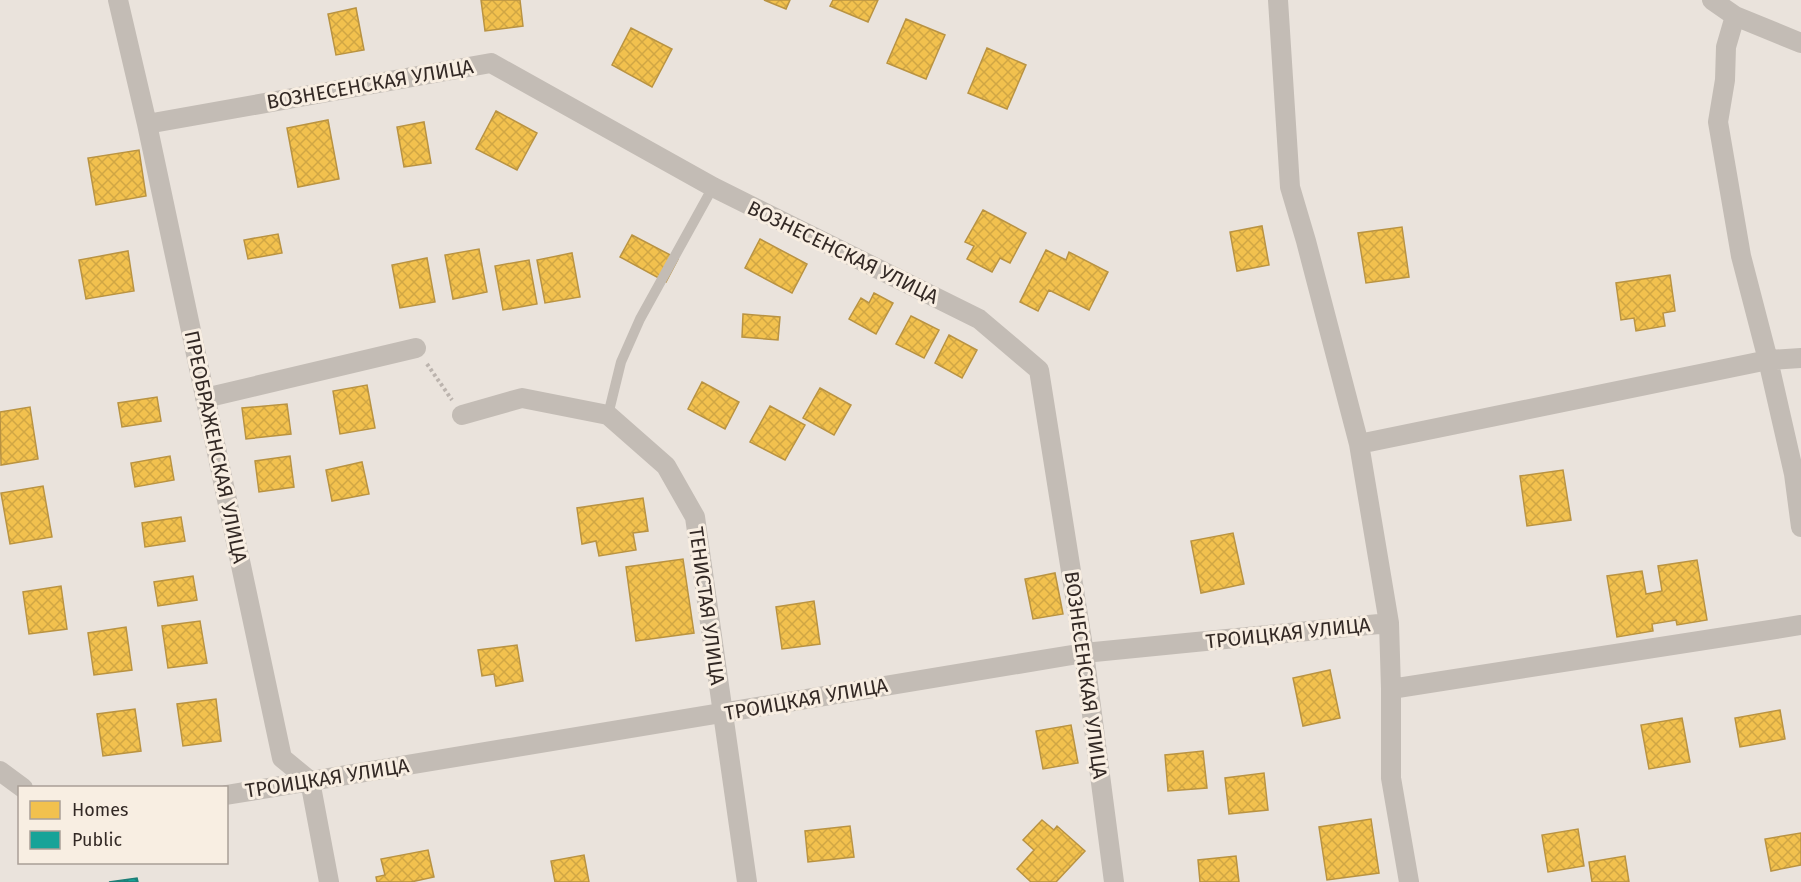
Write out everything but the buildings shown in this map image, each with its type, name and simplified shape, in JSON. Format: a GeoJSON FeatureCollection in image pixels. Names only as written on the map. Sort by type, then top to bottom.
{"type":"FeatureCollection","features":[{"type":"Feature","properties":{"kind":"street","name":"ПРЕОБРАЖЕНСКАЯ УЛИЦА"},"geometry":{"type":"LineString","coordinates":[[118,0],[147,124],[282,758],[310,781]]}},
{"type":"Feature","properties":{"kind":"street"},"geometry":{"type":"LineString","coordinates":[[1278,0],[1290,188],[1359,444],[1389,623],[1392,778],[1409,882]]}},
{"type":"Feature","properties":{"kind":"street"},"geometry":{"type":"LineString","coordinates":[[1712,0],[1735,16],[1801,42]]}},
{"type":"Feature","properties":{"kind":"street"},"geometry":{"type":"LineString","coordinates":[[1735,16],[1726,47],[1725,80],[1718,122],[1741,256],[1794,474],[1801,527]]}},
{"type":"Feature","properties":{"kind":"street","name":"ВОЗНЕСЕНСКАЯ УЛИЦА"},"geometry":{"type":"LineString","coordinates":[[147,124],[491,63],[713,187],[980,319],[1039,370],[1084,653],[1114,882]]}},
{"type":"Feature","properties":{"kind":"street"},"geometry":{"type":"LineString","coordinates":[[206,398],[416,348]]}},
{"type":"Feature","properties":{"kind":"street"},"geometry":{"type":"LineString","coordinates":[[1359,444],[1768,360],[1801,358]]}},
{"type":"Feature","properties":{"kind":"street"},"geometry":{"type":"LineString","coordinates":[[462,415],[522,398],[608,415]]}},
{"type":"Feature","properties":{"kind":"street","name":"ТЕНИСТАЯ УЛИЦА"},"geometry":{"type":"LineString","coordinates":[[608,415],[666,466],[695,517],[747,882]]}},
{"type":"Feature","properties":{"kind":"street","name":"ТРОИЦКАЯ УЛИЦА"},"geometry":{"type":"LineString","coordinates":[[228,795],[1084,653],[1389,623]]}},
{"type":"Feature","properties":{"kind":"street"},"geometry":{"type":"LineString","coordinates":[[1391,689],[1801,625]]}},
{"type":"Feature","properties":{"kind":"street"},"geometry":{"type":"LineString","coordinates":[[0,771],[20,786]]}},
{"type":"Feature","properties":{"kind":"street"},"geometry":{"type":"LineString","coordinates":[[310,781],[328,882]]}},
{"type":"Feature","properties":{"kind":"lane"},"geometry":{"type":"LineString","coordinates":[[608,415],[621,362],[640,319],[713,187]]}},
{"type":"Feature","properties":{"kind":"path"},"geometry":{"type":"LineString","coordinates":[[416,348],[462,415]]}}]}
